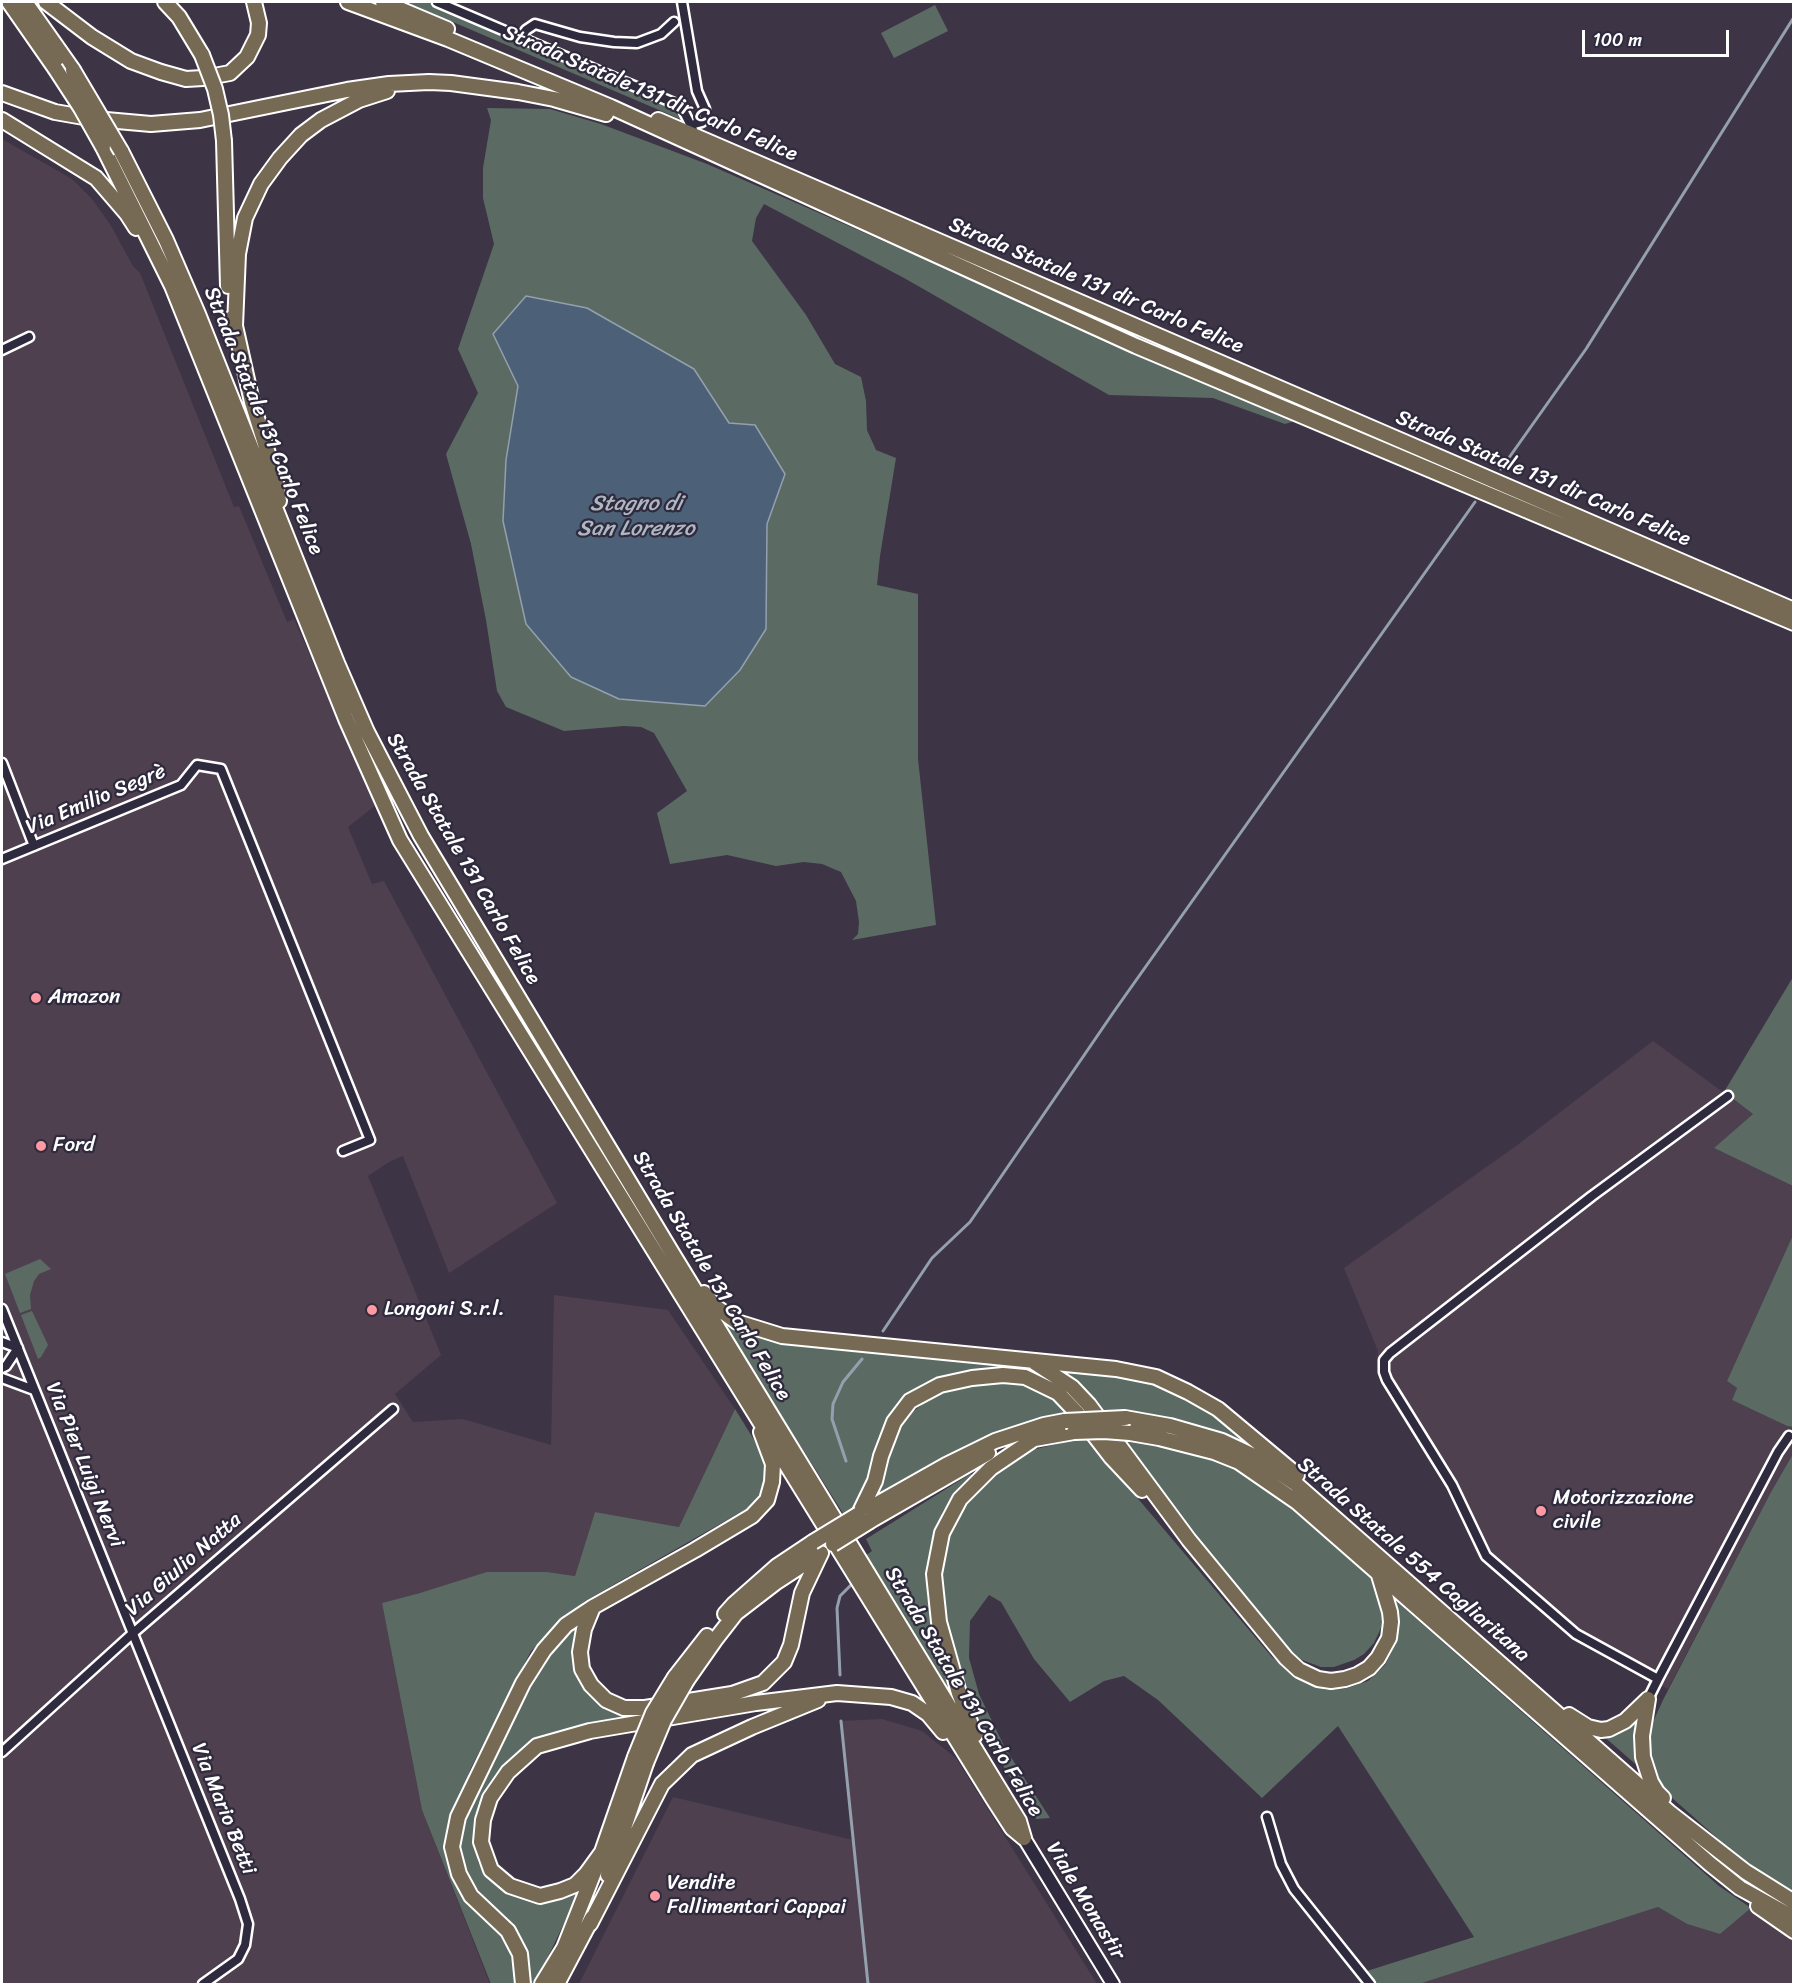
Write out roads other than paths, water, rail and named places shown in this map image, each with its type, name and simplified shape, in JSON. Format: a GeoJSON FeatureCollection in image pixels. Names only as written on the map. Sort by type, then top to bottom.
{"type":"FeatureCollection","features":[{"type":"Feature","properties":{"kind":"highway","name":"Strada Statale 131 Carlo Felice"},"geometry":{"type":"LineString","coordinates":[[9,2],[55,68],[103,147],[172,286],[342,708],[400,840],[999,1798],[1019,1821],[1024,1838]]}},
{"type":"Feature","properties":{"kind":"highway","name":"Strada Statale 131 Carlo Felice"},"geometry":{"type":"LineString","coordinates":[[25,2],[73,70],[121,152],[166,240],[198,314],[337,663],[367,732],[421,836],[999,1798]]}},
{"type":"Feature","properties":{"kind":"highway"},"geometry":{"type":"LineString","coordinates":[[46,2],[92,37],[131,62],[161,72],[194,79],[230,73],[247,57],[258,34],[260,23],[254,2]]}},
{"type":"Feature","properties":{"kind":"highway"},"geometry":{"type":"LineString","coordinates":[[165,2],[179,17],[202,55],[219,102],[224,141],[229,306],[236,326],[252,402],[275,476],[282,522]]}},
{"type":"Feature","properties":{"kind":"highway"},"geometry":{"type":"LineString","coordinates":[[348,2],[447,39],[611,107],[669,135]]}},
{"type":"Feature","properties":{"kind":"highway","name":"Strada Statale 131 dir Carlo Felice"},"geometry":{"type":"LineString","coordinates":[[382,2],[694,131],[1794,610]]}},
{"type":"Feature","properties":{"kind":"highway"},"geometry":{"type":"LineString","coordinates":[[2,93],[55,112],[95,119],[151,124],[200,120],[347,90],[389,84],[429,82],[554,99],[669,135]]}},
{"type":"Feature","properties":{"kind":"highway"},"geometry":{"type":"LineString","coordinates":[[236,326],[238,254],[245,218],[261,184],[301,135],[334,112],[374,95],[408,88],[476,87]]}},
{"type":"Feature","properties":{"kind":"highway"},"geometry":{"type":"LineString","coordinates":[[2,120],[96,178],[127,214],[136,229],[180,328],[226,443],[254,494]]}},
{"type":"Feature","properties":{"kind":"highway","name":"Strada Statale 131 dir Carlo Felice"},"geometry":{"type":"LineString","coordinates":[[669,135],[1136,346],[1794,623]]}},
{"type":"Feature","properties":{"kind":"highway"},"geometry":{"type":"LineString","coordinates":[[672,1253],[681,1256],[716,1307],[737,1322],[782,1336],[1116,1369],[1156,1377],[1218,1409],[1312,1488],[1333,1515]]}},
{"type":"Feature","properties":{"kind":"highway"},"geometry":{"type":"LineString","coordinates":[[1030,1360],[1072,1387],[1089,1405],[1189,1540],[1286,1658],[1299,1670],[1318,1679],[1331,1681],[1357,1675],[1369,1668],[1384,1649],[1389,1638],[1390,1612],[1378,1572]]}},
{"type":"Feature","properties":{"kind":"highway"},"geometry":{"type":"LineString","coordinates":[[864,1518],[881,1456],[894,1422],[910,1401],[940,1385],[972,1378],[1014,1376],[1025,1377],[1058,1393],[1077,1413],[1111,1457],[1189,1540]]}},
{"type":"Feature","properties":{"kind":"highway"},"geometry":{"type":"LineString","coordinates":[[523,1984],[520,1954],[508,1931],[471,1896],[459,1874],[452,1847],[458,1817],[523,1683],[544,1650],[566,1625],[593,1607],[752,1516],[767,1500],[772,1482],[772,1464],[752,1406]]}},
{"type":"Feature","properties":{"kind":"highway","name":"Strada Statale 554 Cagliaritana"},"geometry":{"type":"LineString","coordinates":[[817,1547],[834,1544],[864,1518],[992,1451],[1070,1427],[1125,1418],[1170,1426],[1222,1441],[1276,1469],[1333,1515],[1669,1812],[1746,1872],[1794,1902]]}},
{"type":"Feature","properties":{"kind":"highway","name":"Strada Statale 554 Cagliaritana"},"geometry":{"type":"LineString","coordinates":[[542,1984],[564,1948],[641,1760],[664,1720],[681,1679],[736,1613],[817,1547],[946,1465],[995,1441],[1044,1425],[1159,1438],[1214,1452],[1239,1462],[1297,1502],[1710,1864],[1740,1888],[1794,1918]]}},
{"type":"Feature","properties":{"kind":"highway"},"geometry":{"type":"LineString","coordinates":[[602,1852],[575,1885],[560,1892],[540,1896],[510,1886],[491,1869],[481,1842],[483,1820],[490,1798],[508,1772],[537,1746],[601,1729],[756,1703],[837,1693],[891,1697],[912,1703],[928,1714],[941,1728],[981,1792],[999,1798],[1002,1779],[975,1735],[959,1693],[939,1622],[934,1574],[942,1533],[960,1499],[992,1468],[1037,1437]]}},
{"type":"Feature","properties":{"kind":"highway"},"geometry":{"type":"LineString","coordinates":[[593,1607],[584,1629],[580,1652],[582,1669],[591,1686],[606,1700],[624,1708],[645,1708],[732,1694],[763,1683],[784,1662],[791,1645],[802,1593],[817,1547]]}},
{"type":"Feature","properties":{"kind":"highway"},"geometry":{"type":"LineString","coordinates":[[590,1924],[662,1784],[692,1755],[752,1727],[837,1693]]}},
{"type":"Feature","properties":{"kind":"highway"},"geometry":{"type":"LineString","coordinates":[[1557,1714],[1567,1713],[1594,1729],[1609,1729],[1625,1721],[1648,1699]]}},
{"type":"Feature","properties":{"kind":"highway"},"geometry":{"type":"LineString","coordinates":[[1648,1699],[1642,1736],[1643,1757],[1651,1782],[1657,1792],[1670,1804],[1669,1812]]}},
{"type":"Feature","properties":{"kind":"highway","name":"Strada Statale 554 Cagliaritana"},"geometry":{"type":"LineString","coordinates":[[556,1984],[590,1924],[641,1760]]}},
{"type":"Feature","properties":{"kind":"highway"},"geometry":{"type":"LineString","coordinates":[[1740,1888],[1761,1909],[1794,1931]]}},
{"type":"Feature","properties":{"kind":"main road","name":"Viale Monastir"},"geometry":{"type":"LineString","coordinates":[[1024,1838],[1113,1984]]}},
{"type":"Feature","properties":{"kind":"street"},"geometry":{"type":"LineString","coordinates":[[437,2],[681,106],[694,131],[705,117],[705,109],[697,91],[682,2]]}},
{"type":"Feature","properties":{"kind":"street"},"geometry":{"type":"LineString","coordinates":[[520,38],[535,24],[580,37],[637,43],[661,34],[674,22]]}},
{"type":"Feature","properties":{"kind":"street"},"geometry":{"type":"LineString","coordinates":[[2,350],[29,336]]}},
{"type":"Feature","properties":{"kind":"street"},"geometry":{"type":"LineString","coordinates":[[2,763],[34,846]]}},
{"type":"Feature","properties":{"kind":"street","name":"Via Emilio Segrè"},"geometry":{"type":"LineString","coordinates":[[2,859],[181,785],[197,765],[221,769],[370,1140],[343,1151]]}},
{"type":"Feature","properties":{"kind":"street"},"geometry":{"type":"LineString","coordinates":[[1658,1679],[1576,1634],[1486,1556],[1452,1485],[1387,1380],[1384,1360],[1592,1196],[1728,1096]]}},
{"type":"Feature","properties":{"kind":"street","name":"Via Pier Luigi Nervi"},"geometry":{"type":"LineString","coordinates":[[2,1309],[132,1634]]}},
{"type":"Feature","properties":{"kind":"street"},"geometry":{"type":"LineString","coordinates":[[2,1342],[18,1348],[6,1366],[2,1368]]}},
{"type":"Feature","properties":{"kind":"street"},"geometry":{"type":"LineString","coordinates":[[2,1378],[34,1390]]}},
{"type":"Feature","properties":{"kind":"street","name":"Via Giulio Natta"},"geometry":{"type":"LineString","coordinates":[[2,1752],[132,1634],[393,1409]]}},
{"type":"Feature","properties":{"kind":"street"},"geometry":{"type":"LineString","coordinates":[[1648,1699],[1778,1452],[1789,1436]]}},
{"type":"Feature","properties":{"kind":"street","name":"Via Mario Betti"},"geometry":{"type":"LineString","coordinates":[[132,1634],[240,1899],[248,1924],[245,1945],[238,1959],[203,1984]]}},
{"type":"Feature","properties":{"kind":"street"},"geometry":{"type":"LineString","coordinates":[[1267,1817],[1281,1864],[1294,1889],[1369,1982]]}},
{"type":"Feature","properties":{"kind":"water","name":"Stagno di San Lorenzo"},"geometry":{"type":"Polygon","coordinates":[[[526,296],[587,308],[694,369],[729,423],[755,425],[785,474],[767,524],[766,629],[740,670],[705,706],[619,699],[571,677],[526,624],[503,521],[506,460],[518,386],[493,334],[526,296]]]}},
{"type":"Feature","properties":{"kind":"waterway"},"geometry":{"type":"LineString","coordinates":[[1501,469],[1586,349],[1794,17]]}},
{"type":"Feature","properties":{"kind":"waterway"},"geometry":{"type":"LineString","coordinates":[[883,1331],[932,1258],[970,1222],[1115,1010],[1475,502]]}},
{"type":"Feature","properties":{"kind":"waterway"},"geometry":{"type":"LineString","coordinates":[[846,1461],[832,1419],[833,1404],[843,1382],[862,1359]]}},
{"type":"Feature","properties":{"kind":"waterway"},"geometry":{"type":"LineString","coordinates":[[840,1675],[837,1608],[840,1596],[853,1583]]}},
{"type":"Feature","properties":{"kind":"waterway"},"geometry":{"type":"LineString","coordinates":[[841,1721],[868,1984]]}},
{"type":"Feature","properties":{"kind":"place","name":"Amazon"},"geometry":{"type":"Point","coordinates":[36,998]}},
{"type":"Feature","properties":{"kind":"place","name":"Ford"},"geometry":{"type":"Point","coordinates":[41,1146]}},
{"type":"Feature","properties":{"kind":"place","name":"Longoni S.r.l."},"geometry":{"type":"Point","coordinates":[372,1310]}},
{"type":"Feature","properties":{"kind":"place","name":"Motorizzazione civile"},"geometry":{"type":"Point","coordinates":[1541,1511]}},
{"type":"Feature","properties":{"kind":"place","name":"Vendite Fallimentari Cappai"},"geometry":{"type":"Point","coordinates":[655,1896]}}]}
